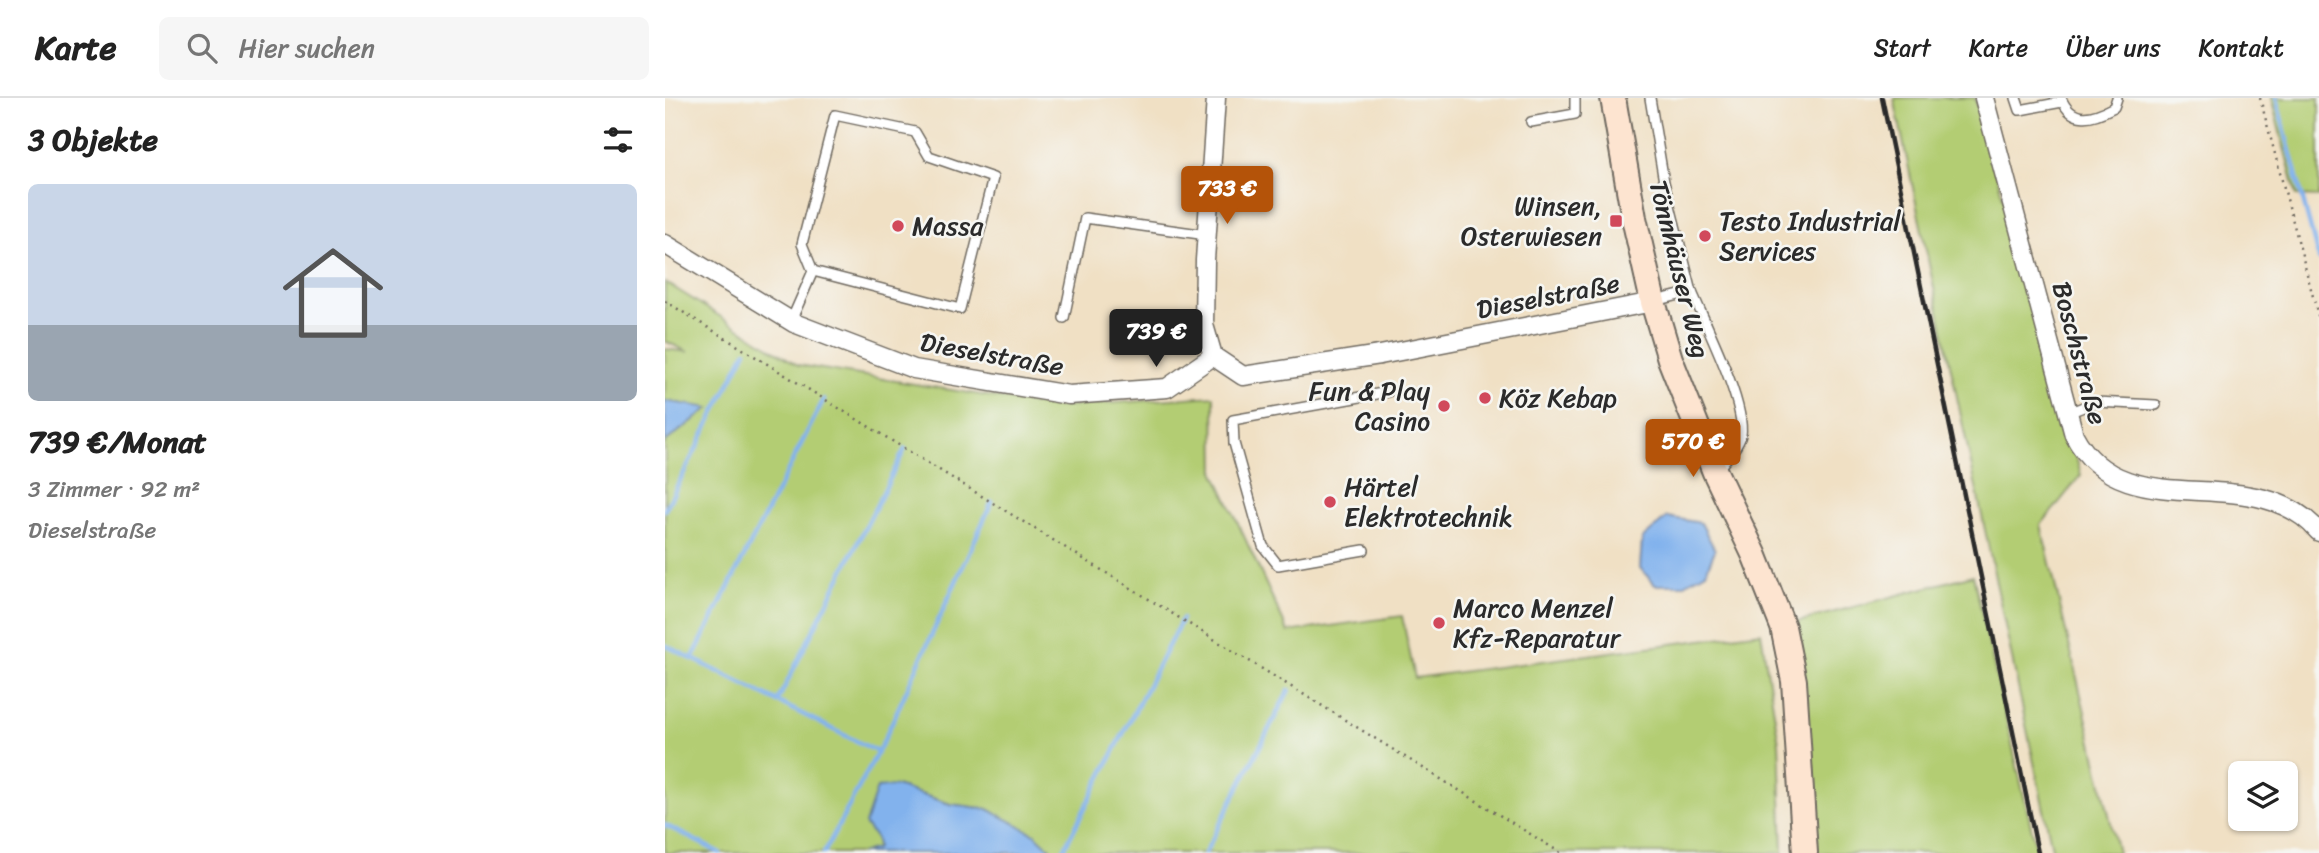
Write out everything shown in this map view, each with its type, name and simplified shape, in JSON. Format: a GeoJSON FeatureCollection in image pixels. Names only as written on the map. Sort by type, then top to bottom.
{"type":"FeatureCollection","features":[{"type":"Feature","properties":{"kind":"main road","name":"Tönnhäuser Weg"},"geometry":{"type":"LineString","coordinates":[[1613,98],[1622,157],[1653,302],[1669,359],[1783,626],[1794,681],[1804,853]]}},
{"type":"Feature","properties":{"kind":"street"},"geometry":{"type":"LineString","coordinates":[[1213,356],[1204,325],[1216,98]]}},
{"type":"Feature","properties":{"kind":"street","name":"Boschstraße"},"geometry":{"type":"LineString","coordinates":[[1985,98],[2074,435],[2083,452],[2094,464],[2119,480],[2133,484],[2269,499],[2302,514],[2319,532]]}},
{"type":"Feature","properties":{"kind":"street","name":"Dieselstraße"},"geometry":{"type":"LineString","coordinates":[[665,244],[791,321],[913,369],[1069,395],[1167,387],[1213,356],[1243,376],[1380,355],[1653,302]]}},
{"type":"Feature","properties":{"kind":"lane"},"geometry":{"type":"LineString","coordinates":[[1531,122],[1575,114],[1576,98]]}},
{"type":"Feature","properties":{"kind":"lane"},"geometry":{"type":"LineString","coordinates":[[1650,98],[1664,182],[1692,292],[1738,401],[1741,435],[1734,449],[1715,472]]}},
{"type":"Feature","properties":{"kind":"lane"},"geometry":{"type":"LineString","coordinates":[[2016,98],[2020,110],[2061,100],[2070,113],[2080,117],[2101,114],[2115,107],[2117,98]]}},
{"type":"Feature","properties":{"kind":"lane"},"geometry":{"type":"LineString","coordinates":[[791,321],[813,271],[802,244],[835,115],[915,132],[929,156],[993,178],[960,309],[813,271]]}},
{"type":"Feature","properties":{"kind":"lane"},"geometry":{"type":"LineString","coordinates":[[1064,318],[1085,218],[1207,235]]}},
{"type":"Feature","properties":{"kind":"lane"},"geometry":{"type":"LineString","coordinates":[[1653,302],[1692,292]]}},
{"type":"Feature","properties":{"kind":"lane"},"geometry":{"type":"LineString","coordinates":[[1364,550],[1278,565],[1263,546],[1234,443],[1233,420],[1388,392]]}},
{"type":"Feature","properties":{"kind":"lane"},"geometry":{"type":"LineString","coordinates":[[2068,413],[2096,402],[2156,405]]}},
{"type":"Feature","properties":{"kind":"path"},"geometry":{"type":"LineString","coordinates":[[2260,98],[2319,319]]}},
{"type":"Feature","properties":{"kind":"path"},"geometry":{"type":"LineString","coordinates":[[665,301],[1561,853]]}},
{"type":"Feature","properties":{"kind":"green space"},"geometry":{"type":"Polygon","coordinates":[[[1894,98],[1975,98],[2081,475],[2041,525],[2118,853],[2053,853],[1894,98]]]}},
{"type":"Feature","properties":{"kind":"green space"},"geometry":{"type":"Polygon","coordinates":[[[2271,98],[2319,98],[2319,197],[2297,196],[2271,98]]]}},
{"type":"Feature","properties":{"kind":"green space"},"geometry":{"type":"Polygon","coordinates":[[[665,282],[798,365],[1055,407],[1214,396],[1215,473],[1288,632],[1402,616],[1415,678],[1761,632],[1779,743],[1783,853],[1048,853],[1050,847],[988,809],[951,804],[896,786],[876,839],[877,848],[861,853],[665,853],[665,442],[709,408],[665,401],[665,349],[688,352],[665,341],[665,282]]]}},
{"type":"Feature","properties":{"kind":"green space"},"geometry":{"type":"Polygon","coordinates":[[[1973,575],[2037,853],[1811,853],[1790,624],[1973,575]]]}},
{"type":"Feature","properties":{"kind":"water"},"geometry":{"type":"Polygon","coordinates":[[[665,401],[709,408],[665,442],[665,401]]]}},
{"type":"Feature","properties":{"kind":"water"},"geometry":{"type":"Polygon","coordinates":[[[1667,517],[1701,523],[1715,550],[1706,572],[1683,585],[1655,585],[1640,568],[1642,539],[1667,517]]]}},
{"type":"Feature","properties":{"kind":"water"},"geometry":{"type":"Polygon","coordinates":[[[896,786],[950,804],[988,809],[1035,834],[1050,848],[1048,853],[861,853],[877,848],[876,839],[865,824],[877,788],[896,786]]]}},
{"type":"Feature","properties":{"kind":"waterway"},"geometry":{"type":"LineString","coordinates":[[2276,98],[2319,260]]}},
{"type":"Feature","properties":{"kind":"waterway"},"geometry":{"type":"LineString","coordinates":[[665,510],[746,351]]}},
{"type":"Feature","properties":{"kind":"waterway"},"geometry":{"type":"LineString","coordinates":[[692,659],[824,399]]}},
{"type":"Feature","properties":{"kind":"waterway"},"geometry":{"type":"LineString","coordinates":[[777,702],[905,449]]}},
{"type":"Feature","properties":{"kind":"waterway"},"geometry":{"type":"LineString","coordinates":[[824,853],[884,740],[992,502]]}},
{"type":"Feature","properties":{"kind":"waterway"},"geometry":{"type":"LineString","coordinates":[[1062,853],[1182,619]]}},
{"type":"Feature","properties":{"kind":"waterway"},"geometry":{"type":"LineString","coordinates":[[665,645],[878,752]]}},
{"type":"Feature","properties":{"kind":"waterway"},"geometry":{"type":"LineString","coordinates":[[1205,853],[1289,690]]}},
{"type":"Feature","properties":{"kind":"waterway"},"geometry":{"type":"LineString","coordinates":[[665,825],[720,853]]}},
{"type":"Feature","properties":{"kind":"railway"},"geometry":{"type":"LineString","coordinates":[[1882,98],[2038,853]]}},
{"type":"Feature","properties":{"kind":"place","name":"Winsen, Osterwiesen"},"geometry":{"type":"Point","coordinates":[1616,221]}},
{"type":"Feature","properties":{"kind":"place","name":"Massa"},"geometry":{"type":"Point","coordinates":[898,226]}},
{"type":"Feature","properties":{"kind":"place","name":"Testo Industrial Services"},"geometry":{"type":"Point","coordinates":[1705,236]}},
{"type":"Feature","properties":{"kind":"place","name":"Köz Kebap"},"geometry":{"type":"Point","coordinates":[1485,398]}},
{"type":"Feature","properties":{"kind":"place","name":"Fun & Play Casino"},"geometry":{"type":"Point","coordinates":[1444,406]}},
{"type":"Feature","properties":{"kind":"place","name":"Härtel Elektrotechnik"},"geometry":{"type":"Point","coordinates":[1330,502]}},
{"type":"Feature","properties":{"kind":"place","name":"Marco Menzel Kfz-Reparatur"},"geometry":{"type":"Point","coordinates":[1439,623]}}]}
